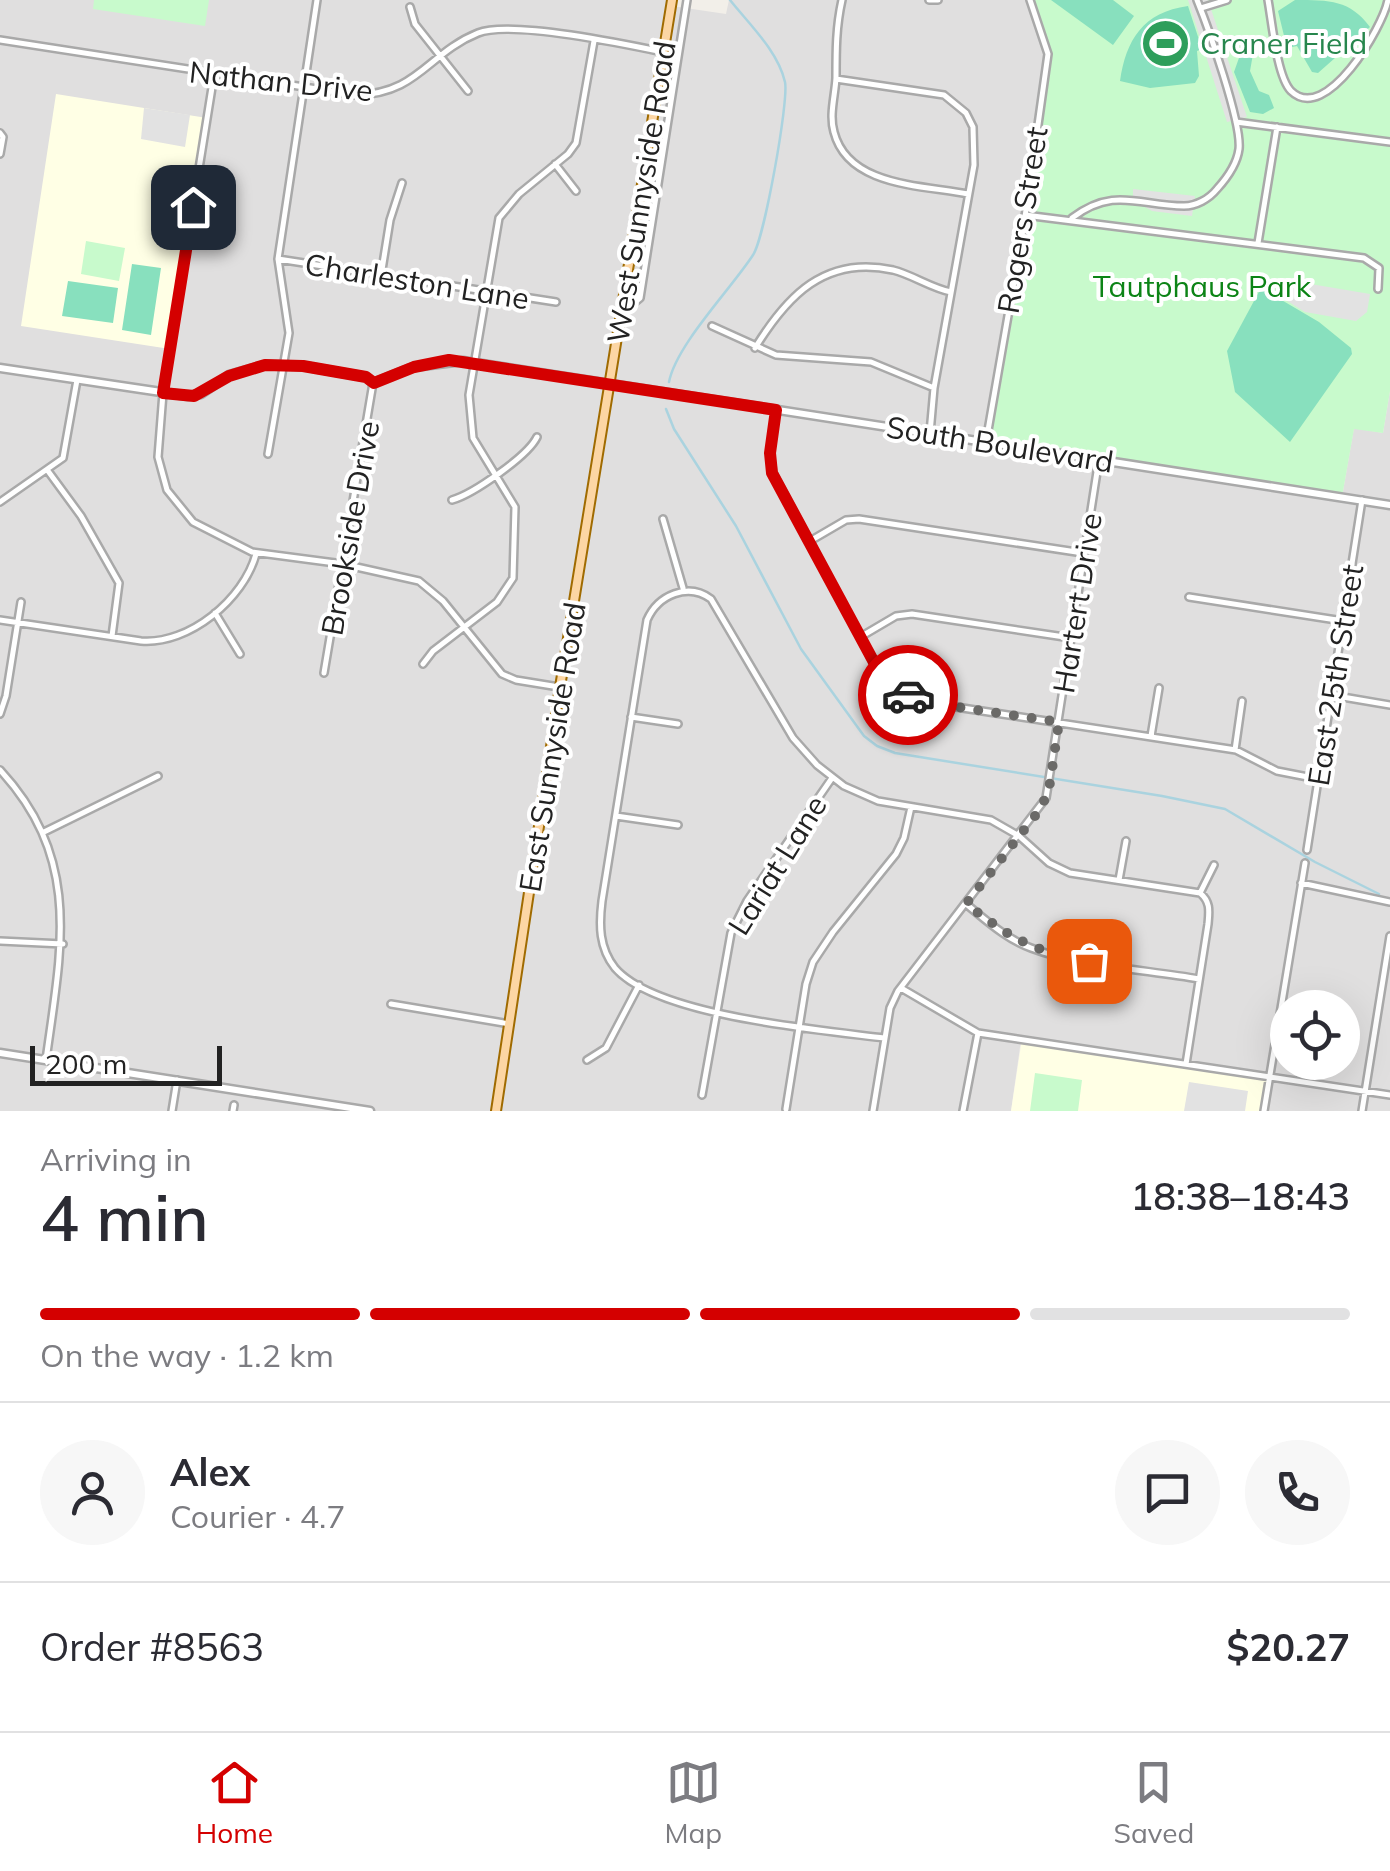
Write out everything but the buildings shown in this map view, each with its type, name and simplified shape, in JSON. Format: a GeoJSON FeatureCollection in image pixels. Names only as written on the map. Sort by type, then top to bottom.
{"type":"FeatureCollection","features":[{"type":"Feature","properties":{"kind":"main road","name":"West Sunnyside Road"},"geometry":{"type":"LineString","coordinates":[[610,384],[672,0]]}},
{"type":"Feature","properties":{"kind":"main road","name":"East Sunnyside Road"},"geometry":{"type":"LineString","coordinates":[[496,1111],[610,384]]}},
{"type":"Feature","properties":{"kind":"street"},"geometry":{"type":"LineString","coordinates":[[268,454],[289,322],[278,279],[278,259],[318,0]]}},
{"type":"Feature","properties":{"kind":"street"},"geometry":{"type":"LineString","coordinates":[[622,303],[634,303],[640,298],[688,0]]}},
{"type":"Feature","properties":{"kind":"street"},"geometry":{"type":"LineString","coordinates":[[842,0],[836,24],[833,131],[850,161],[874,175],[968,194]]}},
{"type":"Feature","properties":{"kind":"street"},"geometry":{"type":"LineString","coordinates":[[929,0],[938,0]]}},
{"type":"Feature","properties":{"kind":"street","name":"Rogers Street"},"geometry":{"type":"LineString","coordinates":[[986,442],[1048,54],[1030,0]]}},
{"type":"Feature","properties":{"kind":"street"},"geometry":{"type":"LineString","coordinates":[[1070,219],[1089,207],[1118,198],[1184,206],[1206,200],[1220,187],[1236,160],[1236,122],[1197,0]]}},
{"type":"Feature","properties":{"kind":"street"},"geometry":{"type":"LineString","coordinates":[[1200,8],[1227,0]]}},
{"type":"Feature","properties":{"kind":"street"},"geometry":{"type":"LineString","coordinates":[[1268,0],[1286,83],[1296,96],[1305,98],[1332,87],[1360,57],[1383,17],[1388,0]]}},
{"type":"Feature","properties":{"kind":"street"},"geometry":{"type":"LineString","coordinates":[[410,7],[415,24],[468,90]]}},
{"type":"Feature","properties":{"kind":"street","name":"Nathan Drive"},"geometry":{"type":"LineString","coordinates":[[0,40],[214,75],[380,95],[406,84],[465,39],[494,28],[663,52]]}},
{"type":"Feature","properties":{"kind":"street"},"geometry":{"type":"LineString","coordinates":[[422,664],[432,651],[497,602],[515,570],[517,518],[511,496],[482,454],[470,426],[470,382],[499,218],[519,194],[576,143],[594,41]]}},
{"type":"Feature","properties":{"kind":"street"},"geometry":{"type":"LineString","coordinates":[[214,75],[163,393],[158,457],[167,490],[193,522],[256,554],[342,564],[419,581],[444,601],[502,674],[560,688]]}},
{"type":"Feature","properties":{"kind":"street"},"geometry":{"type":"LineString","coordinates":[[836,79],[930,91],[955,101],[966,113],[975,138],[974,165],[934,388],[930,432]]}},
{"type":"Feature","properties":{"kind":"street"},"geometry":{"type":"LineString","coordinates":[[1236,122],[1390,142]]}},
{"type":"Feature","properties":{"kind":"street"},"geometry":{"type":"LineString","coordinates":[[1258,242],[1276,127]]}},
{"type":"Feature","properties":{"kind":"street"},"geometry":{"type":"LineString","coordinates":[[0,133],[0,154]]}},
{"type":"Feature","properties":{"kind":"street"},"geometry":{"type":"LineString","coordinates":[[556,164],[576,191]]}},
{"type":"Feature","properties":{"kind":"street"},"geometry":{"type":"LineString","coordinates":[[382,276],[390,220],[402,183]]}},
{"type":"Feature","properties":{"kind":"street"},"geometry":{"type":"LineString","coordinates":[[1025,215],[1198,239],[1258,242],[1374,262],[1379,268],[1378,289]]}},
{"type":"Feature","properties":{"kind":"street","name":"Charleston Lane"},"geometry":{"type":"LineString","coordinates":[[278,259],[556,302]]}},
{"type":"Feature","properties":{"kind":"street"},"geometry":{"type":"LineString","coordinates":[[755,348],[776,314],[797,291],[848,268],[890,269],[952,292]]}},
{"type":"Feature","properties":{"kind":"street"},"geometry":{"type":"LineString","coordinates":[[712,326],[755,348],[794,359],[871,362],[934,388]]}},
{"type":"Feature","properties":{"kind":"street","name":"South Boulevard"},"geometry":{"type":"LineString","coordinates":[[374,383],[435,362],[475,362],[1390,505]]}},
{"type":"Feature","properties":{"kind":"street"},"geometry":{"type":"LineString","coordinates":[[0,368],[194,396],[250,367],[284,365],[366,377],[374,383]]}},
{"type":"Feature","properties":{"kind":"street"},"geometry":{"type":"LineString","coordinates":[[0,502],[48,471],[66,452],[77,380]]}},
{"type":"Feature","properties":{"kind":"street","name":"Brookside Drive"},"geometry":{"type":"LineString","coordinates":[[324,673],[374,383]]}},
{"type":"Feature","properties":{"kind":"street"},"geometry":{"type":"LineString","coordinates":[[776,410],[770,464],[881,674],[896,689],[914,698],[1235,750],[1277,772],[1318,779]]}},
{"type":"Feature","properties":{"kind":"street"},"geometry":{"type":"LineString","coordinates":[[452,500],[498,474],[532,447],[538,437]]}},
{"type":"Feature","properties":{"kind":"street","name":"Hartert Drive"},"geometry":{"type":"LineString","coordinates":[[873,1111],[890,1008],[901,988],[1042,807],[1051,780],[1100,460]]}},
{"type":"Feature","properties":{"kind":"street"},"geometry":{"type":"LineString","coordinates":[[48,471],[81,516],[119,583],[112,637]]}},
{"type":"Feature","properties":{"kind":"street","name":"East 25th Street"},"geometry":{"type":"LineString","coordinates":[[1307,850],[1362,500]]}},
{"type":"Feature","properties":{"kind":"street"},"geometry":{"type":"LineString","coordinates":[[663,519],[686,589]]}},
{"type":"Feature","properties":{"kind":"street"},"geometry":{"type":"LineString","coordinates":[[810,541],[846,520],[860,519],[1084,553]]}},
{"type":"Feature","properties":{"kind":"street"},"geometry":{"type":"LineString","coordinates":[[0,620],[165,642],[215,613],[244,585],[256,554]]}},
{"type":"Feature","properties":{"kind":"street"},"geometry":{"type":"LineString","coordinates":[[884,1038],[715,1012],[665,997],[615,968],[600,935],[602,901],[649,614],[659,603],[686,589],[711,599],[793,738],[832,778],[878,801],[991,820],[1070,873],[1200,894],[1210,908],[1186,1064]]}},
{"type":"Feature","properties":{"kind":"street"},"geometry":{"type":"LineString","coordinates":[[1189,596],[1343,621]]}},
{"type":"Feature","properties":{"kind":"street"},"geometry":{"type":"LineString","coordinates":[[0,714],[21,602]]}},
{"type":"Feature","properties":{"kind":"street"},"geometry":{"type":"LineString","coordinates":[[215,613],[240,654]]}},
{"type":"Feature","properties":{"kind":"street"},"geometry":{"type":"LineString","coordinates":[[862,636],[896,616],[912,614],[1071,638]]}},
{"type":"Feature","properties":{"kind":"street"},"geometry":{"type":"LineString","coordinates":[[1151,736],[1158,688]]}},
{"type":"Feature","properties":{"kind":"street"},"geometry":{"type":"LineString","coordinates":[[1331,695],[1390,704]]}},
{"type":"Feature","properties":{"kind":"street"},"geometry":{"type":"LineString","coordinates":[[1235,750],[1242,701]]}},
{"type":"Feature","properties":{"kind":"street"},"geometry":{"type":"LineString","coordinates":[[631,717],[678,724]]}},
{"type":"Feature","properties":{"kind":"street"},"geometry":{"type":"LineString","coordinates":[[0,770],[44,832],[62,896],[62,944],[46,1060]]}},
{"type":"Feature","properties":{"kind":"street"},"geometry":{"type":"LineString","coordinates":[[44,832],[158,776]]}},
{"type":"Feature","properties":{"kind":"street","name":"Lariat Lane"},"geometry":{"type":"LineString","coordinates":[[702,1095],[725,955],[738,918],[832,778]]}},
{"type":"Feature","properties":{"kind":"street"},"geometry":{"type":"LineString","coordinates":[[786,1108],[813,962],[901,847],[912,807]]}},
{"type":"Feature","properties":{"kind":"street"},"geometry":{"type":"LineString","coordinates":[[616,816],[678,824]]}},
{"type":"Feature","properties":{"kind":"street"},"geometry":{"type":"LineString","coordinates":[[1119,880],[1126,841]]}},
{"type":"Feature","properties":{"kind":"street"},"geometry":{"type":"LineString","coordinates":[[1284,990],[1305,863]]}},
{"type":"Feature","properties":{"kind":"street"},"geometry":{"type":"LineString","coordinates":[[1200,894],[1214,865]]}},
{"type":"Feature","properties":{"kind":"street"},"geometry":{"type":"LineString","coordinates":[[1301,884],[1390,902]]}},
{"type":"Feature","properties":{"kind":"street"},"geometry":{"type":"LineString","coordinates":[[966,904],[1030,948],[1200,979]]}},
{"type":"Feature","properties":{"kind":"street"},"geometry":{"type":"LineString","coordinates":[[1362,1111],[1390,936]]}},
{"type":"Feature","properties":{"kind":"street"},"geometry":{"type":"LineString","coordinates":[[0,940],[62,944]]}},
{"type":"Feature","properties":{"kind":"street"},"geometry":{"type":"LineString","coordinates":[[587,1060],[606,1048],[639,985]]}},
{"type":"Feature","properties":{"kind":"street"},"geometry":{"type":"LineString","coordinates":[[901,988],[978,1032],[1270,1077],[1264,1111]]}},
{"type":"Feature","properties":{"kind":"street"},"geometry":{"type":"LineString","coordinates":[[391,1004],[510,1024]]}},
{"type":"Feature","properties":{"kind":"street"},"geometry":{"type":"LineString","coordinates":[[963,1111],[978,1032]]}},
{"type":"Feature","properties":{"kind":"street"},"geometry":{"type":"LineString","coordinates":[[0,1053],[370,1111]]}},
{"type":"Feature","properties":{"kind":"street"},"geometry":{"type":"LineString","coordinates":[[172,1111],[177,1080]]}},
{"type":"Feature","properties":{"kind":"street"},"geometry":{"type":"LineString","coordinates":[[1290,1080],[1390,1095]]}},
{"type":"Feature","properties":{"kind":"street"},"geometry":{"type":"LineString","coordinates":[[310,1111],[311,1102]]}},
{"type":"Feature","properties":{"kind":"shaded area"},"geometry":{"type":"Polygon","coordinates":[[[0,0],[673,0],[672,6],[726,14],[729,0],[1030,0],[1342,497],[1354,428],[1383,433],[1390,391],[1390,1111],[1264,1111],[1021,1040],[1011,1111],[0,1111],[0,0]]]}},
{"type":"Feature","properties":{"kind":"shaded area"},"geometry":{"type":"Polygon","coordinates":[[[1188,0],[1208,0],[1247,117],[1227,122],[1188,0]]]}},
{"type":"Feature","properties":{"kind":"shaded area"},"geometry":{"type":"Polygon","coordinates":[[[56,94],[207,118],[170,349],[21,326],[56,94]]]}},
{"type":"Feature","properties":{"kind":"shaded area"},"geometry":{"type":"Polygon","coordinates":[[[144,108],[190,115],[185,147],[141,139],[144,108]]]}},
{"type":"Feature","properties":{"kind":"shaded area"},"geometry":{"type":"Polygon","coordinates":[[[1133,189],[1195,196],[1192,216],[1152,211],[1133,200],[1133,189]]]}},
{"type":"Feature","properties":{"kind":"shaded area"},"geometry":{"type":"Polygon","coordinates":[[[1287,280],[1370,294],[1367,312],[1356,321],[1305,312],[1284,299],[1287,280]]]}},
{"type":"Feature","properties":{"kind":"shaded area"},"geometry":{"type":"Polygon","coordinates":[[[1022,1039],[1270,1077],[1264,1111],[1011,1111],[1022,1039]]]}},
{"type":"Feature","properties":{"kind":"shaded area"},"geometry":{"type":"Polygon","coordinates":[[[1189,1082],[1248,1091],[1245,1111],[1184,1111],[1189,1082]]]}},
{"type":"Feature","properties":{"kind":"green space"},"geometry":{"type":"Polygon","coordinates":[[[94,0],[209,0],[205,26],[93,9],[94,0]]]}},
{"type":"Feature","properties":{"kind":"green space","name":"Tautphaus Park"},"geometry":{"type":"Polygon","coordinates":[[[1030,0],[1390,0],[1390,391],[1383,433],[1354,429],[1342,497],[986,442],[1048,54],[1030,0]]]}},
{"type":"Feature","properties":{"kind":"green space"},"geometry":{"type":"Polygon","coordinates":[[[1051,0],[1113,0],[1134,16],[1113,45],[1051,0]]]}},
{"type":"Feature","properties":{"kind":"green space"},"geometry":{"type":"Polygon","coordinates":[[[1295,0],[1338,3],[1355,11],[1370,27],[1318,73],[1312,72],[1297,46],[1287,48],[1278,11],[1295,0]]]}},
{"type":"Feature","properties":{"kind":"green space","name":"Craner Field"},"geometry":{"type":"Polygon","coordinates":[[[1188,6],[1202,49],[1197,51],[1199,76],[1195,83],[1150,88],[1120,81],[1127,53],[1139,30],[1159,14],[1188,6]]]}},
{"type":"Feature","properties":{"kind":"green space"},"geometry":{"type":"Polygon","coordinates":[[[1253,54],[1250,71],[1259,91],[1269,95],[1274,108],[1263,114],[1250,112],[1234,72],[1240,55],[1253,54]]]}},
{"type":"Feature","properties":{"kind":"green space"},"geometry":{"type":"Polygon","coordinates":[[[86,241],[125,248],[119,281],[81,274],[86,241]]]}},
{"type":"Feature","properties":{"kind":"green space"},"geometry":{"type":"Polygon","coordinates":[[[132,264],[161,268],[151,335],[122,330],[132,264]]]}},
{"type":"Feature","properties":{"kind":"green space"},"geometry":{"type":"Polygon","coordinates":[[[68,281],[118,288],[113,323],[62,316],[68,281]]]}},
{"type":"Feature","properties":{"kind":"green space"},"geometry":{"type":"Polygon","coordinates":[[[1261,288],[1319,322],[1351,348],[1352,354],[1290,442],[1235,392],[1227,351],[1261,288]]]}},
{"type":"Feature","properties":{"kind":"green space"},"geometry":{"type":"Polygon","coordinates":[[[1035,1073],[1082,1080],[1078,1111],[1030,1111],[1035,1073]]]}},
{"type":"Feature","properties":{"kind":"waterway"},"geometry":{"type":"LineString","coordinates":[[669,382],[682,351],[753,255],[780,141],[785,82],[762,38],[730,0]]}},
{"type":"Feature","properties":{"kind":"waterway"},"geometry":{"type":"LineString","coordinates":[[666,409],[674,429],[736,526],[801,649],[864,736],[877,746],[895,753],[1225,809],[1379,894]]}},
{"type":"Feature","properties":{"kind":"way so far"},"geometry":{"type":"LineString","coordinates":[[908,695],[925,702],[1059,722],[1050,783],[1042,807],[966,904],[1030,948],[1089,961]]}},
{"type":"Feature","properties":{"kind":"place","name":"Craner Field"},"geometry":{"type":"Point","coordinates":[1165,43]}},
{"type":"Feature","properties":{"kind":"route"},"geometry":{"type":"LineString","coordinates":[[193,207],[163,393],[194,396],[229,376],[265,365],[303,366],[366,377],[374,383],[414,367],[463,360],[776,410],[770,453],[772,473],[876,666],[896,689],[908,695]]}}]}
